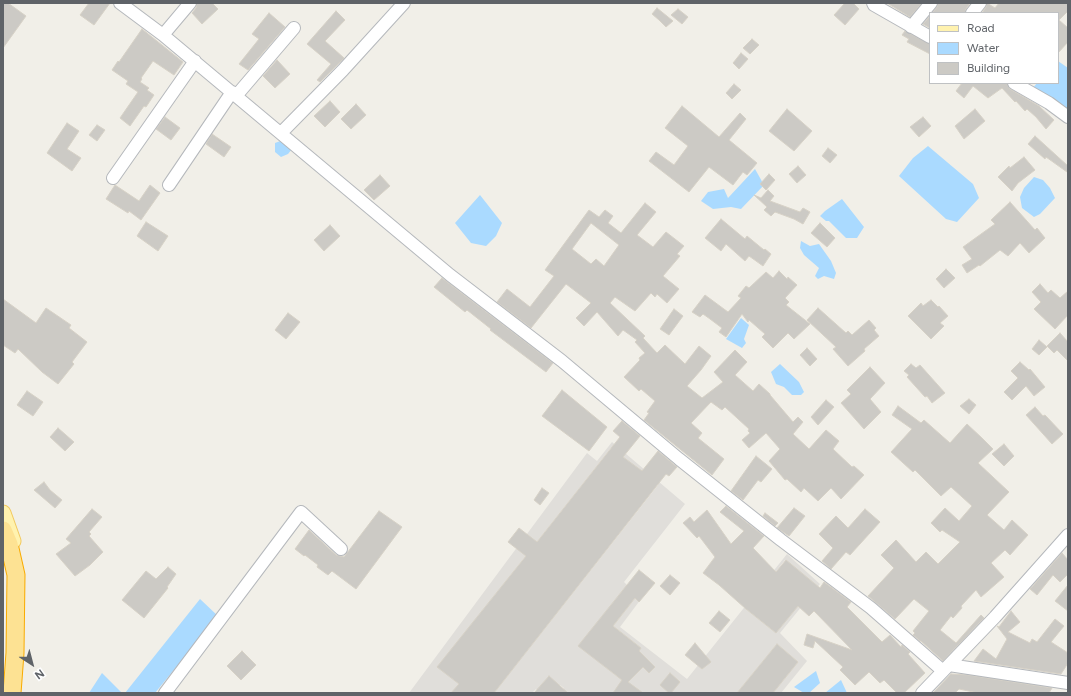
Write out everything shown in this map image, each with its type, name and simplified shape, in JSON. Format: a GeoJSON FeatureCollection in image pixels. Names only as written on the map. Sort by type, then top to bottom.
{"type":"FeatureCollection","features":[{"type":"Feature","properties":{"kind":"highway"},"geometry":{"type":"LineString","coordinates":[[3,530],[9,544],[16,575],[15,653],[12,693]]}},
{"type":"Feature","properties":{"kind":"highway"},"geometry":{"type":"LineString","coordinates":[[3,559],[7,579],[8,636],[3,693]]}},
{"type":"Feature","properties":{"kind":"main road"},"geometry":{"type":"LineString","coordinates":[[3,513],[13,539],[21,570],[22,639],[17,693]]}},
{"type":"Feature","properties":{"kind":"street"},"geometry":{"type":"LineString","coordinates":[[120,3],[163,35],[450,275],[562,361],[684,463],[946,668],[1068,683]]}},
{"type":"Feature","properties":{"kind":"street"},"geometry":{"type":"LineString","coordinates":[[163,35],[190,3]]}},
{"type":"Feature","properties":{"kind":"street"},"geometry":{"type":"LineString","coordinates":[[281,133],[343,70],[404,3]]}},
{"type":"Feature","properties":{"kind":"street"},"geometry":{"type":"LineString","coordinates":[[873,3],[874,5],[929,36]]}},
{"type":"Feature","properties":{"kind":"street"},"geometry":{"type":"LineString","coordinates":[[911,27],[931,3]]}},
{"type":"Feature","properties":{"kind":"street"},"geometry":{"type":"LineString","coordinates":[[973,12],[980,3]]}},
{"type":"Feature","properties":{"kind":"street"},"geometry":{"type":"LineString","coordinates":[[169,185],[234,94],[294,28]]}},
{"type":"Feature","properties":{"kind":"street"},"geometry":{"type":"LineString","coordinates":[[113,178],[195,62]]}},
{"type":"Feature","properties":{"kind":"street"},"geometry":{"type":"LineString","coordinates":[[1016,84],[1050,103],[1068,117]]}},
{"type":"Feature","properties":{"kind":"street"},"geometry":{"type":"LineString","coordinates":[[165,693],[301,512],[341,549]]}},
{"type":"Feature","properties":{"kind":"street"},"geometry":{"type":"LineString","coordinates":[[922,693],[995,617],[1068,535]]}},
{"type":"Feature","properties":{"kind":"shaded area"},"geometry":{"type":"Polygon","coordinates":[[[612,442],[685,504],[624,582],[641,599],[620,627],[687,679],[787,554],[820,584],[780,633],[807,661],[781,693],[773,693],[798,662],[777,644],[737,693],[560,693],[564,688],[560,685],[553,693],[549,676],[538,689],[540,693],[536,689],[533,692],[535,693],[494,693],[658,485],[611,448],[438,667],[470,693],[409,693],[587,453],[597,461],[612,442]],[[785,560],[746,609],[776,633],[815,584],[785,560]],[[624,589],[579,646],[618,677],[641,648],[613,626],[635,598],[624,589]]]}},
{"type":"Feature","properties":{"kind":"water"},"geometry":{"type":"Polygon","coordinates":[[[1059,62],[1068,68],[1068,109],[1032,89],[1036,84],[1059,84],[1059,62]]]}},
{"type":"Feature","properties":{"kind":"water"},"geometry":{"type":"Polygon","coordinates":[[[283,140],[292,149],[288,154],[281,157],[275,152],[275,143],[283,140]]]}},
{"type":"Feature","properties":{"kind":"water"},"geometry":{"type":"Polygon","coordinates":[[[928,146],[973,184],[979,198],[957,222],[946,219],[899,176],[913,158],[928,146]]]}},
{"type":"Feature","properties":{"kind":"water"},"geometry":{"type":"Polygon","coordinates":[[[755,169],[764,185],[741,209],[731,207],[713,209],[701,201],[708,192],[724,189],[728,198],[755,169]]]}},
{"type":"Feature","properties":{"kind":"water"},"geometry":{"type":"Polygon","coordinates":[[[1034,177],[1043,180],[1050,188],[1055,198],[1040,214],[1034,217],[1022,208],[1020,197],[1024,188],[1034,177]]]}},
{"type":"Feature","properties":{"kind":"water"},"geometry":{"type":"Polygon","coordinates":[[[480,195],[502,223],[496,236],[486,246],[471,243],[455,223],[480,195]]]}},
{"type":"Feature","properties":{"kind":"water"},"geometry":{"type":"Polygon","coordinates":[[[842,199],[864,227],[857,238],[846,238],[829,221],[826,221],[820,216],[842,199]]]}},
{"type":"Feature","properties":{"kind":"water"},"geometry":{"type":"Polygon","coordinates":[[[801,241],[810,246],[819,244],[831,261],[836,273],[834,279],[824,276],[818,279],[815,276],[819,268],[804,255],[800,248],[801,241]]]}},
{"type":"Feature","properties":{"kind":"water"},"geometry":{"type":"Polygon","coordinates":[[[741,318],[749,325],[744,339],[746,343],[742,348],[726,339],[741,318]]]}},
{"type":"Feature","properties":{"kind":"water"},"geometry":{"type":"Polygon","coordinates":[[[780,364],[799,382],[804,392],[801,395],[792,395],[784,387],[776,384],[771,372],[780,364]]]}},
{"type":"Feature","properties":{"kind":"water"},"geometry":{"type":"Polygon","coordinates":[[[200,599],[218,616],[155,693],[125,693],[200,599]]]}},
{"type":"Feature","properties":{"kind":"water"},"geometry":{"type":"Polygon","coordinates":[[[816,671],[820,683],[809,693],[804,693],[794,687],[816,671]]]}},
{"type":"Feature","properties":{"kind":"water"},"geometry":{"type":"Polygon","coordinates":[[[102,673],[122,693],[89,693],[102,673]]]}},
{"type":"Feature","properties":{"kind":"water"},"geometry":{"type":"Polygon","coordinates":[[[841,680],[847,693],[825,693],[841,680]]]}},
{"type":"Feature","properties":{"kind":"building"},"geometry":{"type":"Polygon","coordinates":[[[3,3],[8,3],[26,16],[3,48],[3,3]]]}},
{"type":"Feature","properties":{"kind":"building"},"geometry":{"type":"Polygon","coordinates":[[[89,3],[110,3],[94,25],[80,15],[89,3]]]}},
{"type":"Feature","properties":{"kind":"building"},"geometry":{"type":"Polygon","coordinates":[[[197,3],[212,3],[218,9],[202,24],[192,13],[196,8],[197,3]]]}},
{"type":"Feature","properties":{"kind":"building"},"geometry":{"type":"Polygon","coordinates":[[[845,3],[853,3],[859,9],[845,25],[834,15],[845,3]]]}},
{"type":"Feature","properties":{"kind":"building"},"geometry":{"type":"Polygon","coordinates":[[[887,3],[920,3],[921,4],[910,17],[887,3]]]}},
{"type":"Feature","properties":{"kind":"building"},"geometry":{"type":"Polygon","coordinates":[[[938,3],[970,3],[965,12],[933,12],[938,3]]]}},
{"type":"Feature","properties":{"kind":"building"},"geometry":{"type":"Polygon","coordinates":[[[987,3],[995,8],[999,3],[1068,3],[1068,11],[1059,20],[1059,12],[983,12],[987,3]]]}},
{"type":"Feature","properties":{"kind":"building"},"geometry":{"type":"Polygon","coordinates":[[[657,8],[673,21],[666,27],[652,14],[657,8]]]}},
{"type":"Feature","properties":{"kind":"building"},"geometry":{"type":"Polygon","coordinates":[[[678,9],[688,17],[682,24],[671,15],[678,9]]]}},
{"type":"Feature","properties":{"kind":"building"},"geometry":{"type":"Polygon","coordinates":[[[336,11],[345,20],[325,41],[344,58],[320,82],[317,80],[331,64],[307,44],[336,11]]]}},
{"type":"Feature","properties":{"kind":"building"},"geometry":{"type":"Polygon","coordinates":[[[269,13],[285,27],[248,70],[239,64],[259,39],[252,34],[269,13]]]}},
{"type":"Feature","properties":{"kind":"building"},"geometry":{"type":"Polygon","coordinates":[[[929,17],[929,27],[923,24],[929,17]]]}},
{"type":"Feature","properties":{"kind":"building"},"geometry":{"type":"Polygon","coordinates":[[[1059,20],[1068,28],[1068,42],[1059,52],[1059,20]]]}},
{"type":"Feature","properties":{"kind":"building"},"geometry":{"type":"Polygon","coordinates":[[[142,29],[183,62],[174,75],[153,61],[141,78],[142,79],[140,82],[149,88],[147,90],[154,95],[130,126],[120,118],[138,92],[126,84],[128,81],[112,70],[142,29]]]}},
{"type":"Feature","properties":{"kind":"building"},"geometry":{"type":"Polygon","coordinates":[[[905,31],[929,43],[929,53],[907,42],[909,39],[902,35],[905,31]]]}},
{"type":"Feature","properties":{"kind":"building"},"geometry":{"type":"Polygon","coordinates":[[[752,39],[759,45],[750,54],[743,48],[752,39]]]}},
{"type":"Feature","properties":{"kind":"building"},"geometry":{"type":"Polygon","coordinates":[[[741,53],[748,59],[739,69],[733,63],[741,53]]]}},
{"type":"Feature","properties":{"kind":"building"},"geometry":{"type":"Polygon","coordinates":[[[277,60],[290,74],[275,88],[263,76],[277,60]]]}},
{"type":"Feature","properties":{"kind":"building"},"geometry":{"type":"Polygon","coordinates":[[[734,84],[741,90],[732,99],[726,93],[734,84]]]}},
{"type":"Feature","properties":{"kind":"building"},"geometry":{"type":"Polygon","coordinates":[[[961,84],[1008,84],[1010,89],[1039,106],[1054,120],[1046,129],[1036,117],[1027,109],[1025,111],[1002,88],[988,98],[973,86],[964,98],[956,91],[961,84]]]}},
{"type":"Feature","properties":{"kind":"building"},"geometry":{"type":"Polygon","coordinates":[[[330,101],[340,112],[325,127],[314,116],[330,101]]]}},
{"type":"Feature","properties":{"kind":"building"},"geometry":{"type":"Polygon","coordinates":[[[356,104],[366,115],[351,129],[341,119],[356,104]]]}},
{"type":"Feature","properties":{"kind":"building"},"geometry":{"type":"Polygon","coordinates":[[[682,106],[719,137],[740,113],[746,119],[729,140],[757,163],[747,175],[743,172],[733,185],[709,167],[689,192],[649,161],[656,152],[674,165],[688,146],[665,128],[682,106]]]}},
{"type":"Feature","properties":{"kind":"building"},"geometry":{"type":"Polygon","coordinates":[[[787,109],[812,131],[794,151],[769,131],[787,109]]]}},
{"type":"Feature","properties":{"kind":"building"},"geometry":{"type":"Polygon","coordinates":[[[975,109],[985,121],[964,139],[955,126],[975,109]]]}},
{"type":"Feature","properties":{"kind":"building"},"geometry":{"type":"Polygon","coordinates":[[[165,117],[180,128],[171,140],[156,129],[165,117]]]}},
{"type":"Feature","properties":{"kind":"building"},"geometry":{"type":"Polygon","coordinates":[[[923,117],[931,126],[919,137],[910,127],[923,117]]]}},
{"type":"Feature","properties":{"kind":"building"},"geometry":{"type":"Polygon","coordinates":[[[67,123],[79,131],[67,149],[81,158],[72,171],[47,153],[67,123]]]}},
{"type":"Feature","properties":{"kind":"building"},"geometry":{"type":"Polygon","coordinates":[[[97,125],[105,130],[97,141],[89,135],[97,125]]]}},
{"type":"Feature","properties":{"kind":"building"},"geometry":{"type":"Polygon","coordinates":[[[212,134],[231,147],[224,157],[206,144],[212,134]]]}},
{"type":"Feature","properties":{"kind":"building"},"geometry":{"type":"Polygon","coordinates":[[[1035,136],[1068,166],[1067,172],[1046,157],[1045,159],[1028,144],[1035,136]]]}},
{"type":"Feature","properties":{"kind":"building"},"geometry":{"type":"Polygon","coordinates":[[[828,148],[837,155],[830,163],[822,156],[828,148]]]}},
{"type":"Feature","properties":{"kind":"building"},"geometry":{"type":"Polygon","coordinates":[[[1024,157],[1035,170],[1018,183],[1012,191],[998,177],[1009,166],[1010,168],[1024,157]]]}},
{"type":"Feature","properties":{"kind":"building"},"geometry":{"type":"Polygon","coordinates":[[[798,166],[806,175],[797,183],[789,174],[798,166]]]}},
{"type":"Feature","properties":{"kind":"building"},"geometry":{"type":"Polygon","coordinates":[[[769,174],[775,180],[766,190],[760,184],[769,174]]]}},
{"type":"Feature","properties":{"kind":"building"},"geometry":{"type":"Polygon","coordinates":[[[380,175],[390,186],[374,200],[364,190],[380,175]]]}},
{"type":"Feature","properties":{"kind":"building"},"geometry":{"type":"Polygon","coordinates":[[[115,185],[139,201],[150,185],[160,193],[141,220],[129,211],[128,213],[106,199],[115,185]]]}},
{"type":"Feature","properties":{"kind":"building"},"geometry":{"type":"Polygon","coordinates":[[[768,190],[774,196],[770,201],[800,212],[803,208],[810,212],[803,224],[775,212],[771,216],[764,210],[767,207],[754,195],[761,198],[768,190]]]}},
{"type":"Feature","properties":{"kind":"building"},"geometry":{"type":"Polygon","coordinates":[[[1010,202],[1035,230],[1037,228],[1045,238],[1029,253],[1020,243],[1008,256],[1000,250],[980,266],[979,265],[967,273],[962,265],[972,259],[963,247],[995,224],[991,220],[1010,202]]]}},
{"type":"Feature","properties":{"kind":"building"},"geometry":{"type":"Polygon","coordinates":[[[645,203],[656,212],[637,235],[653,247],[666,232],[684,246],[677,254],[680,256],[663,276],[679,289],[667,303],[657,294],[655,297],[651,293],[635,311],[615,297],[610,303],[645,336],[643,338],[657,353],[665,345],[685,364],[699,346],[711,356],[687,386],[702,398],[723,382],[714,372],[735,350],[747,362],[735,375],[753,391],[759,384],[770,394],[793,422],[798,417],[803,422],[793,434],[809,449],[826,430],[839,441],[833,449],[852,467],[854,466],[864,475],[841,499],[831,488],[818,501],[804,488],[801,492],[787,479],[785,480],[769,461],[780,449],[766,433],[749,448],[742,440],[750,433],[748,431],[749,429],[725,407],[722,410],[711,402],[691,423],[702,433],[698,438],[724,459],[712,475],[644,420],[649,413],[647,412],[655,401],[641,389],[639,391],[624,377],[640,360],[639,358],[645,353],[635,342],[637,340],[623,330],[618,336],[597,312],[584,326],[576,318],[591,303],[566,284],[531,328],[497,302],[507,289],[530,307],[554,276],[545,270],[589,210],[599,217],[605,210],[613,216],[608,223],[621,233],[645,203]],[[591,223],[572,249],[591,264],[596,259],[604,266],[619,245],[591,223]]]}},
{"type":"Feature","properties":{"kind":"building"},"geometry":{"type":"Polygon","coordinates":[[[721,219],[745,239],[747,236],[771,254],[763,266],[749,256],[745,261],[726,244],[721,251],[705,238],[721,219]]]}},
{"type":"Feature","properties":{"kind":"building"},"geometry":{"type":"Polygon","coordinates":[[[146,222],[168,236],[158,251],[137,236],[146,222]]]}},
{"type":"Feature","properties":{"kind":"building"},"geometry":{"type":"Polygon","coordinates":[[[820,223],[835,238],[827,247],[811,233],[820,223]]]}},
{"type":"Feature","properties":{"kind":"building"},"geometry":{"type":"Polygon","coordinates":[[[330,225],[340,236],[324,251],[314,240],[330,225]]]}},
{"type":"Feature","properties":{"kind":"building"},"geometry":{"type":"Polygon","coordinates":[[[946,269],[955,278],[944,288],[936,279],[946,269]]]}},
{"type":"Feature","properties":{"kind":"building"},"geometry":{"type":"Polygon","coordinates":[[[779,271],[787,279],[788,277],[797,285],[785,298],[789,302],[786,305],[810,324],[794,339],[788,333],[773,348],[762,337],[765,334],[749,320],[748,322],[742,314],[726,337],[719,332],[722,328],[710,319],[703,314],[700,317],[692,312],[705,295],[728,312],[741,298],[738,296],[746,286],[749,288],[766,272],[773,278],[779,271]]]}},
{"type":"Feature","properties":{"kind":"building"},"geometry":{"type":"Polygon","coordinates":[[[442,278],[553,363],[546,372],[490,330],[491,329],[467,310],[465,312],[434,287],[442,278]]]}},
{"type":"Feature","properties":{"kind":"building"},"geometry":{"type":"Polygon","coordinates":[[[1040,284],[1048,293],[1051,290],[1060,298],[1068,291],[1068,315],[1055,329],[1034,309],[1041,302],[1032,292],[1040,284]]]}},
{"type":"Feature","properties":{"kind":"building"},"geometry":{"type":"Polygon","coordinates":[[[3,299],[36,323],[46,308],[71,325],[69,328],[87,342],[72,362],[74,364],[58,384],[42,372],[18,349],[15,353],[3,345],[3,299]]]}},
{"type":"Feature","properties":{"kind":"building"},"geometry":{"type":"Polygon","coordinates":[[[931,300],[948,316],[940,323],[944,326],[931,339],[908,316],[921,303],[923,306],[931,300]]]}},
{"type":"Feature","properties":{"kind":"building"},"geometry":{"type":"Polygon","coordinates":[[[818,308],[846,333],[848,331],[852,335],[869,320],[876,328],[874,330],[879,336],[848,366],[833,349],[836,347],[807,320],[818,308]]]}},
{"type":"Feature","properties":{"kind":"building"},"geometry":{"type":"Polygon","coordinates":[[[674,309],[683,316],[669,335],[660,329],[674,309]]]}},
{"type":"Feature","properties":{"kind":"building"},"geometry":{"type":"Polygon","coordinates":[[[288,313],[300,322],[286,339],[275,330],[288,313]]]}},
{"type":"Feature","properties":{"kind":"building"},"geometry":{"type":"Polygon","coordinates":[[[1060,333],[1068,342],[1068,361],[1057,350],[1054,353],[1047,346],[1060,333]]]}},
{"type":"Feature","properties":{"kind":"building"},"geometry":{"type":"Polygon","coordinates":[[[1039,340],[1047,347],[1039,355],[1032,349],[1039,340]]]}},
{"type":"Feature","properties":{"kind":"building"},"geometry":{"type":"Polygon","coordinates":[[[807,348],[817,359],[810,366],[800,355],[807,348]]]}},
{"type":"Feature","properties":{"kind":"building"},"geometry":{"type":"Polygon","coordinates":[[[1020,362],[1029,370],[1030,369],[1045,387],[1034,396],[1026,386],[1012,400],[1004,392],[1018,378],[1011,371],[1020,362]]]}},
{"type":"Feature","properties":{"kind":"building"},"geometry":{"type":"Polygon","coordinates":[[[911,364],[916,368],[920,365],[945,393],[932,403],[927,396],[925,397],[907,377],[909,375],[904,371],[911,364]]]}},
{"type":"Feature","properties":{"kind":"building"},"geometry":{"type":"Polygon","coordinates":[[[870,367],[885,383],[870,399],[881,412],[864,429],[841,403],[851,394],[847,390],[870,367]]]}},
{"type":"Feature","properties":{"kind":"building"},"geometry":{"type":"Polygon","coordinates":[[[562,390],[607,427],[589,451],[542,416],[562,390]]]}},
{"type":"Feature","properties":{"kind":"building"},"geometry":{"type":"Polygon","coordinates":[[[27,391],[43,402],[33,416],[17,405],[27,391]]]}},
{"type":"Feature","properties":{"kind":"building"},"geometry":{"type":"Polygon","coordinates":[[[969,399],[976,405],[969,414],[960,406],[969,399]]]}},
{"type":"Feature","properties":{"kind":"building"},"geometry":{"type":"Polygon","coordinates":[[[826,400],[834,407],[818,425],[811,417],[826,400]]]}},
{"type":"Feature","properties":{"kind":"building"},"geometry":{"type":"Polygon","coordinates":[[[898,406],[921,423],[924,420],[950,443],[967,424],[982,438],[993,449],[978,463],[1009,492],[987,515],[1004,530],[1012,520],[1028,535],[1010,555],[1005,550],[991,563],[1004,577],[981,597],[976,590],[961,606],[962,608],[953,618],[951,616],[940,630],[956,643],[981,615],[984,618],[943,661],[913,635],[915,633],[913,631],[929,611],[914,599],[895,619],[868,596],[894,568],[881,555],[896,540],[916,562],[926,552],[938,564],[960,542],[942,530],[940,532],[931,523],[945,508],[959,521],[972,506],[951,487],[941,496],[915,470],[913,472],[891,452],[912,429],[892,415],[898,406]]]}},
{"type":"Feature","properties":{"kind":"building"},"geometry":{"type":"Polygon","coordinates":[[[1035,407],[1063,434],[1052,444],[1026,415],[1035,407]]]}},
{"type":"Feature","properties":{"kind":"building"},"geometry":{"type":"Polygon","coordinates":[[[622,421],[640,436],[623,457],[642,471],[658,451],[677,467],[669,476],[666,474],[494,693],[451,693],[459,684],[437,667],[526,556],[508,542],[519,528],[537,542],[620,437],[613,431],[622,421]]]}},
{"type":"Feature","properties":{"kind":"building"},"geometry":{"type":"Polygon","coordinates":[[[58,428],[74,442],[65,451],[50,437],[58,428]]]}},
{"type":"Feature","properties":{"kind":"building"},"geometry":{"type":"Polygon","coordinates":[[[1004,444],[1014,456],[1004,466],[992,454],[1004,444]]]}},
{"type":"Feature","properties":{"kind":"building"},"geometry":{"type":"Polygon","coordinates":[[[756,456],[772,469],[761,482],[758,480],[743,500],[731,491],[756,456]]]}},
{"type":"Feature","properties":{"kind":"building"},"geometry":{"type":"Polygon","coordinates":[[[44,482],[50,490],[62,500],[55,508],[34,490],[44,482]]]}},
{"type":"Feature","properties":{"kind":"building"},"geometry":{"type":"Polygon","coordinates":[[[542,488],[549,493],[540,505],[534,500],[542,488]]]}},
{"type":"Feature","properties":{"kind":"building"},"geometry":{"type":"Polygon","coordinates":[[[726,506],[764,536],[753,548],[776,572],[786,560],[820,588],[824,582],[851,602],[847,607],[882,642],[890,635],[901,647],[902,645],[910,652],[908,654],[925,673],[904,693],[897,693],[884,680],[880,683],[869,672],[855,685],[840,670],[843,667],[815,641],[813,648],[804,645],[807,634],[852,650],[814,611],[809,616],[798,606],[776,633],[703,573],[715,557],[699,536],[697,538],[683,523],[690,517],[694,522],[707,510],[731,544],[744,531],[720,512],[726,506]]]}},
{"type":"Feature","properties":{"kind":"building"},"geometry":{"type":"Polygon","coordinates":[[[794,508],[805,516],[789,536],[777,528],[794,508]]]}},
{"type":"Feature","properties":{"kind":"building"},"geometry":{"type":"Polygon","coordinates":[[[92,509],[102,517],[89,532],[91,534],[89,536],[103,552],[90,565],[75,576],[56,554],[71,543],[66,539],[92,509]]]}},
{"type":"Feature","properties":{"kind":"building"},"geometry":{"type":"Polygon","coordinates":[[[865,509],[880,522],[850,555],[846,552],[831,569],[822,561],[833,548],[819,534],[836,516],[848,528],[865,509]]]}},
{"type":"Feature","properties":{"kind":"building"},"geometry":{"type":"Polygon","coordinates":[[[379,511],[402,527],[356,589],[332,571],[328,575],[317,567],[318,565],[295,549],[309,530],[336,555],[344,557],[379,511]]]}},
{"type":"Feature","properties":{"kind":"building"},"geometry":{"type":"Polygon","coordinates":[[[765,513],[778,523],[775,526],[763,516],[765,513]]]}},
{"type":"Feature","properties":{"kind":"building"},"geometry":{"type":"Polygon","coordinates":[[[1062,553],[1068,560],[1068,574],[1060,582],[1053,575],[1037,595],[1030,589],[1062,553]]]}},
{"type":"Feature","properties":{"kind":"building"},"geometry":{"type":"Polygon","coordinates":[[[168,567],[176,574],[167,587],[168,588],[144,618],[122,600],[146,571],[156,579],[168,567]]]}},
{"type":"Feature","properties":{"kind":"building"},"geometry":{"type":"Polygon","coordinates":[[[639,570],[655,583],[639,602],[635,598],[613,626],[641,648],[639,651],[655,667],[649,673],[643,667],[628,682],[643,693],[613,693],[622,680],[578,646],[639,570]]]}},
{"type":"Feature","properties":{"kind":"building"},"geometry":{"type":"Polygon","coordinates":[[[670,575],[680,583],[670,595],[660,586],[670,575]]]}},
{"type":"Feature","properties":{"kind":"building"},"geometry":{"type":"Polygon","coordinates":[[[1068,585],[1068,611],[1055,601],[1068,585]]]}},
{"type":"Feature","properties":{"kind":"building"},"geometry":{"type":"Polygon","coordinates":[[[719,611],[730,620],[720,632],[709,623],[719,611]]]}},
{"type":"Feature","properties":{"kind":"building"},"geometry":{"type":"Polygon","coordinates":[[[1011,611],[1020,622],[1008,632],[1030,643],[1032,639],[1037,642],[1055,619],[1064,626],[1051,642],[1068,653],[1068,663],[1061,674],[974,661],[983,649],[996,659],[1007,639],[997,626],[999,627],[1011,611]]]}},
{"type":"Feature","properties":{"kind":"building"},"geometry":{"type":"Polygon","coordinates":[[[695,643],[711,662],[702,669],[685,655],[695,643]]]}},
{"type":"Feature","properties":{"kind":"building"},"geometry":{"type":"Polygon","coordinates":[[[777,644],[798,662],[773,693],[737,693],[777,644]]]}},
{"type":"Feature","properties":{"kind":"building"},"geometry":{"type":"Polygon","coordinates":[[[242,651],[256,665],[241,680],[227,666],[242,651]]]}},
{"type":"Feature","properties":{"kind":"building"},"geometry":{"type":"Polygon","coordinates":[[[670,673],[680,682],[671,693],[669,693],[660,685],[670,673]]]}},
{"type":"Feature","properties":{"kind":"building"},"geometry":{"type":"Polygon","coordinates":[[[951,674],[968,675],[1052,688],[1049,693],[978,693],[959,689],[955,693],[933,693],[951,674]]]}},
{"type":"Feature","properties":{"kind":"building"},"geometry":{"type":"Polygon","coordinates":[[[549,676],[568,693],[534,693],[549,676]]]}}]}
